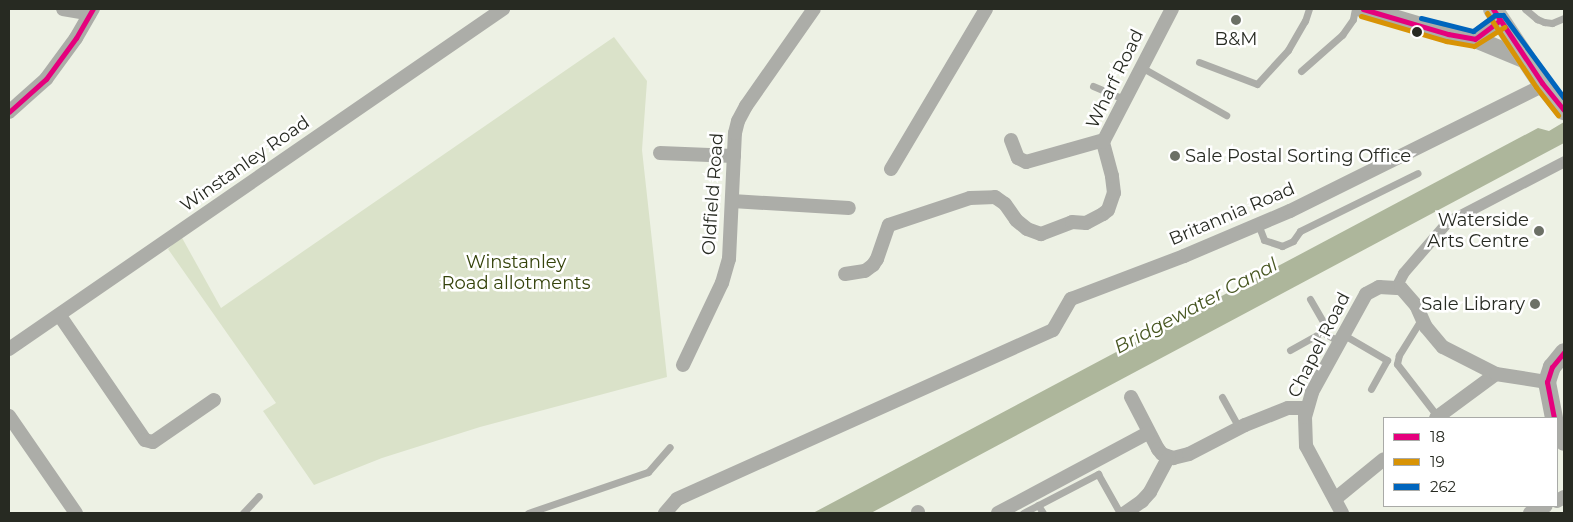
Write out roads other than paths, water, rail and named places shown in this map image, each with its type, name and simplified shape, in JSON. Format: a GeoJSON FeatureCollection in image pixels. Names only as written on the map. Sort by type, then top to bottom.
{"type":"FeatureCollection","features":[{"type":"Feature","properties":{"kind":"main road"},"geometry":{"type":"LineString","coordinates":[[1496,15],[1561,107]]}},
{"type":"Feature","properties":{"kind":"street"},"geometry":{"type":"LineString","coordinates":[[9,112],[46,79],[92,12],[63,9]]}},
{"type":"Feature","properties":{"kind":"street","name":"Winstanley Road"},"geometry":{"type":"LineString","coordinates":[[9,349],[60,316],[503,9]]}},
{"type":"Feature","properties":{"kind":"street","name":"Oldfield Road"},"geometry":{"type":"LineString","coordinates":[[683,365],[722,283],[729,258],[735,133],[738,121],[746,106],[814,9]]}},
{"type":"Feature","properties":{"kind":"street"},"geometry":{"type":"LineString","coordinates":[[891,169],[986,9]]}},
{"type":"Feature","properties":{"kind":"street","name":"Wharf Road"},"geometry":{"type":"LineString","coordinates":[[845,274],[865,271],[877,259],[889,225],[970,198],[994,197],[1005,204],[1027,229],[1041,234],[1072,222],[1086,223],[1108,210],[1114,193],[1104,140],[1140,67],[1172,9]]}},
{"type":"Feature","properties":{"kind":"street"},"geometry":{"type":"LineString","coordinates":[[1364,9],[1448,34],[1475,39],[1526,60]]}},
{"type":"Feature","properties":{"kind":"street"},"geometry":{"type":"LineString","coordinates":[[1475,39],[1496,15]]}},
{"type":"Feature","properties":{"kind":"street","name":"Britannia Road"},"geometry":{"type":"LineString","coordinates":[[665,513],[677,499],[1053,330],[1071,299],[1184,256],[1258,224],[1543,84]]}},
{"type":"Feature","properties":{"kind":"street"},"geometry":{"type":"LineString","coordinates":[[1011,140],[1018,158],[1026,162],[1104,140]]}},
{"type":"Feature","properties":{"kind":"street"},"geometry":{"type":"LineString","coordinates":[[660,152],[734,156]]}},
{"type":"Feature","properties":{"kind":"street"},"geometry":{"type":"LineString","coordinates":[[1547,382],[1496,374],[1442,347],[1434,339],[1409,296],[1396,287],[1403,273],[1447,222],[1564,161]]}},
{"type":"Feature","properties":{"kind":"street"},"geometry":{"type":"LineString","coordinates":[[732,201],[849,208]]}},
{"type":"Feature","properties":{"kind":"street","name":"Chapel Road"},"geometry":{"type":"LineString","coordinates":[[1342,513],[1306,446],[1306,408],[1312,392],[1366,294],[1379,287],[1396,287]]}},
{"type":"Feature","properties":{"kind":"street"},"geometry":{"type":"LineString","coordinates":[[60,316],[145,440],[153,442],[214,400]]}},
{"type":"Feature","properties":{"kind":"street"},"geometry":{"type":"LineString","coordinates":[[1554,417],[1547,382],[1552,367],[1564,352]]}},
{"type":"Feature","properties":{"kind":"street"},"geometry":{"type":"LineString","coordinates":[[1436,417],[1496,374]]}},
{"type":"Feature","properties":{"kind":"street"},"geometry":{"type":"LineString","coordinates":[[1131,397],[1148,433],[1158,449],[1169,457],[1189,454],[1239,428],[1288,408],[1306,408]]}},
{"type":"Feature","properties":{"kind":"street"},"geometry":{"type":"LineString","coordinates":[[9,416],[76,513]]}},
{"type":"Feature","properties":{"kind":"street"},"geometry":{"type":"LineString","coordinates":[[1558,427],[1564,442]]}},
{"type":"Feature","properties":{"kind":"street"},"geometry":{"type":"LineString","coordinates":[[998,513],[1148,433]]}},
{"type":"Feature","properties":{"kind":"street"},"geometry":{"type":"LineString","coordinates":[[1125,513],[1142,501],[1150,492],[1169,457]]}},
{"type":"Feature","properties":{"kind":"street"},"geometry":{"type":"LineString","coordinates":[[1335,499],[1383,460]]}},
{"type":"Feature","properties":{"kind":"street"},"geometry":{"type":"LineString","coordinates":[[1530,513],[1544,507]]}},
{"type":"Feature","properties":{"kind":"lane"},"geometry":{"type":"LineString","coordinates":[[1199,62],[1257,84],[1288,50],[1305,21],[1309,9]]}},
{"type":"Feature","properties":{"kind":"lane"},"geometry":{"type":"LineString","coordinates":[[1301,71],[1342,35],[1353,19],[1356,9]]}},
{"type":"Feature","properties":{"kind":"lane"},"geometry":{"type":"LineString","coordinates":[[1525,9],[1544,22],[1552,23],[1564,18]]}},
{"type":"Feature","properties":{"kind":"lane"},"geometry":{"type":"LineString","coordinates":[[1140,67],[1226,114]]}},
{"type":"Feature","properties":{"kind":"lane"},"geometry":{"type":"LineString","coordinates":[[1093,86],[1124,99]]}},
{"type":"Feature","properties":{"kind":"lane"},"geometry":{"type":"LineString","coordinates":[[1258,224],[1264,240],[1282,246],[1293,241],[1300,231],[1418,173]]}},
{"type":"Feature","properties":{"kind":"lane"},"geometry":{"type":"LineString","coordinates":[[1310,299],[1324,323],[1322,332]]}},
{"type":"Feature","properties":{"kind":"lane"},"geometry":{"type":"LineString","coordinates":[[1422,318],[1399,355],[1397,364],[1436,417]]}},
{"type":"Feature","properties":{"kind":"lane"},"geometry":{"type":"LineString","coordinates":[[1290,350],[1322,332],[1342,338],[1387,360],[1371,388]]}},
{"type":"Feature","properties":{"kind":"lane"},"geometry":{"type":"LineString","coordinates":[[1222,396],[1239,428]]}},
{"type":"Feature","properties":{"kind":"lane"},"geometry":{"type":"LineString","coordinates":[[528,513],[648,472],[670,448]]}},
{"type":"Feature","properties":{"kind":"lane"},"geometry":{"type":"LineString","coordinates":[[1023,513],[1098,474],[1120,513]]}},
{"type":"Feature","properties":{"kind":"lane"},"geometry":{"type":"LineString","coordinates":[[243,513],[259,496]]}},
{"type":"Feature","properties":{"kind":"lane"},"geometry":{"type":"LineString","coordinates":[[1038,505],[1043,513]]}},
{"type":"Feature","properties":{"kind":"place","name":"B&M"},"geometry":{"type":"Point","coordinates":[1236,20]}},
{"type":"Feature","properties":{"kind":"place","name":"Sale Postal Sorting Office"},"geometry":{"type":"Point","coordinates":[1175,156]}},
{"type":"Feature","properties":{"kind":"place","name":"Waterside Arts Centre"},"geometry":{"type":"Point","coordinates":[1539,231]}},
{"type":"Feature","properties":{"kind":"place","name":"Sale Library"},"geometry":{"type":"Point","coordinates":[1535,304]}},
{"type":"Feature","properties":{"kind":"park label","name":"Winstanley Road allotments"},"geometry":{"type":"Point","coordinates":[516,273]}},
{"type":"Feature","properties":{"kind":"water label","name":"Bridgewater Canal"},"geometry":{"type":"Point","coordinates":[1196,306]}}]}
